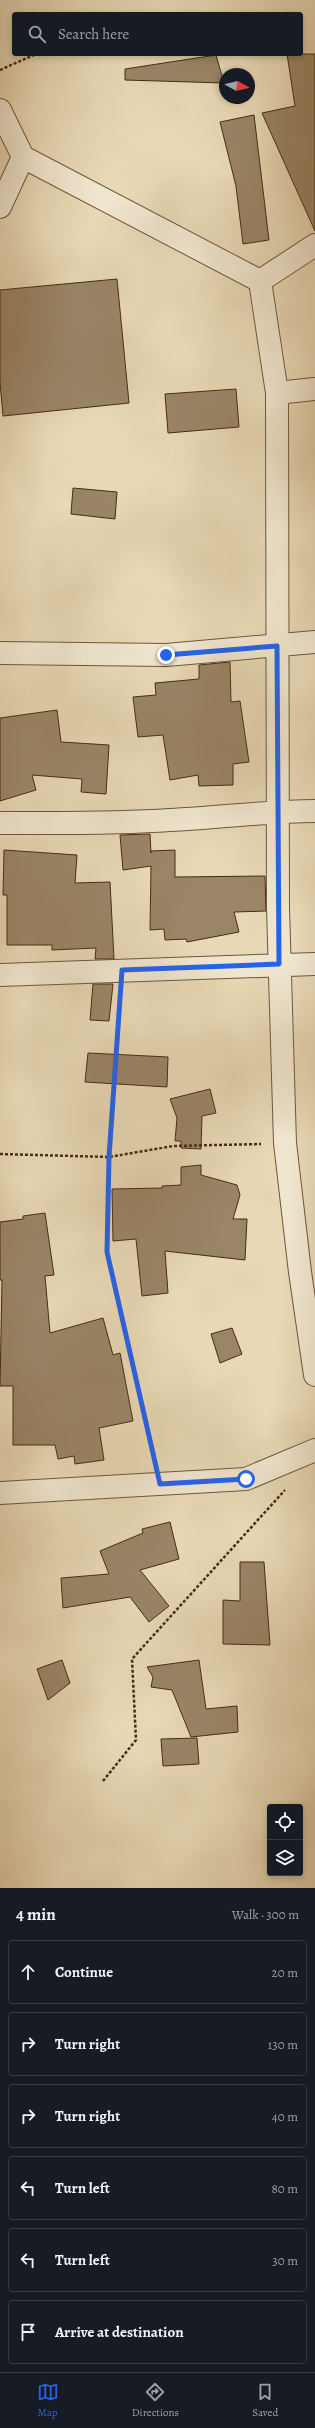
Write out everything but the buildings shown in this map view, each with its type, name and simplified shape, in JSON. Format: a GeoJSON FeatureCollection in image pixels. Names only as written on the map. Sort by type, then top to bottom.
{"type":"FeatureCollection","features":[{"type":"Feature","properties":{"kind":"street"},"geometry":{"type":"LineString","coordinates":[[0,110],[23,157],[260,281]]}},
{"type":"Feature","properties":{"kind":"street"},"geometry":{"type":"LineString","coordinates":[[0,207],[23,157]]}},
{"type":"Feature","properties":{"kind":"street"},"geometry":{"type":"LineString","coordinates":[[260,281],[315,245]]}},
{"type":"Feature","properties":{"kind":"street"},"geometry":{"type":"LineString","coordinates":[[260,281],[277,393],[279,964],[285,1143],[300,1272],[315,1375]]}},
{"type":"Feature","properties":{"kind":"street"},"geometry":{"type":"LineString","coordinates":[[277,393],[315,390]]}},
{"type":"Feature","properties":{"kind":"street"},"geometry":{"type":"LineString","coordinates":[[0,653],[166,655],[315,642]]}},
{"type":"Feature","properties":{"kind":"street"},"geometry":{"type":"LineString","coordinates":[[0,823],[97,824],[171,820],[278,811],[315,811]]}},
{"type":"Feature","properties":{"kind":"street"},"geometry":{"type":"LineString","coordinates":[[0,975],[279,964],[315,964]]}},
{"type":"Feature","properties":{"kind":"street"},"geometry":{"type":"LineString","coordinates":[[0,1493],[246,1479],[315,1450]]}},
{"type":"Feature","properties":{"kind":"path"},"geometry":{"type":"LineString","coordinates":[[0,70],[32,56]]}},
{"type":"Feature","properties":{"kind":"path"},"geometry":{"type":"LineString","coordinates":[[122,970],[109,1157],[107,1252],[160,1484]]}},
{"type":"Feature","properties":{"kind":"path"},"geometry":{"type":"LineString","coordinates":[[0,1154],[109,1157],[173,1146],[285,1143]]}},
{"type":"Feature","properties":{"kind":"path"},"geometry":{"type":"LineString","coordinates":[[103,1781],[136,1740],[132,1659],[289,1486]]}},
{"type":"Feature","properties":{"kind":"route"},"geometry":{"type":"LineString","coordinates":[[166,655],[277,646],[279,964],[122,970],[109,1157],[107,1252],[160,1484],[246,1479]]}}]}
